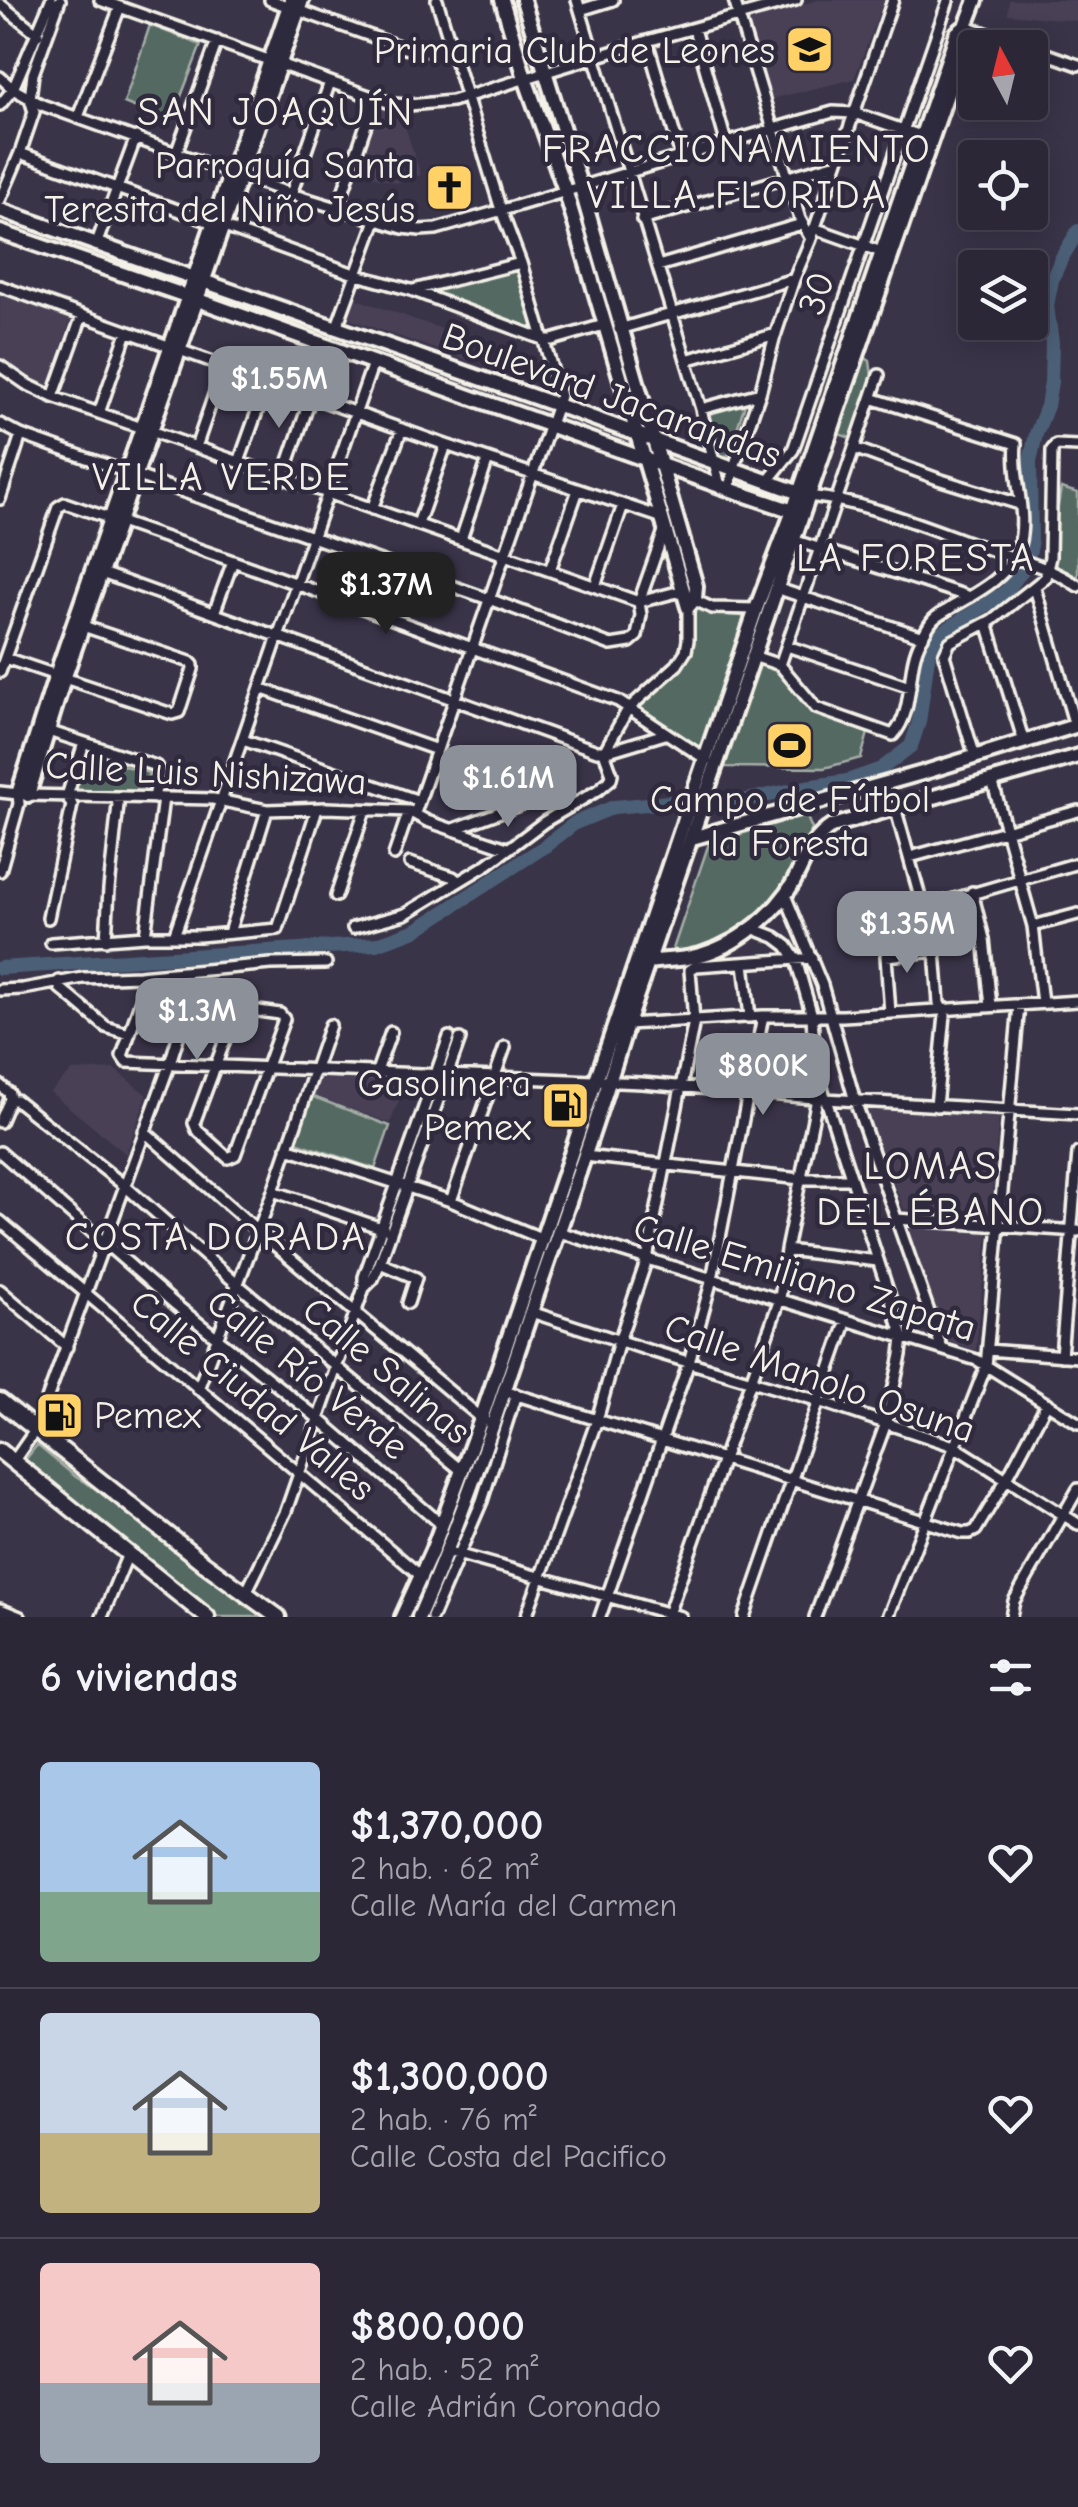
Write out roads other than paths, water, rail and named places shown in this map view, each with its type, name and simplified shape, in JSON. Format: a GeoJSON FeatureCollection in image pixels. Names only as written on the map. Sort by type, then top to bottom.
{"type":"FeatureCollection","features":[{"type":"Feature","properties":{"kind":"main road"},"geometry":{"type":"LineString","coordinates":[[502,0],[610,329],[638,436],[689,600]]}},
{"type":"Feature","properties":{"kind":"main road"},"geometry":{"type":"LineString","coordinates":[[523,0],[582,188],[610,329],[655,442],[696,586],[689,600]]}},
{"type":"Feature","properties":{"kind":"main road"},"geometry":{"type":"LineString","coordinates":[[21,797],[295,4]]}},
{"type":"Feature","properties":{"kind":"main road"},"geometry":{"type":"LineString","coordinates":[[402,1617],[462,1471],[487,1422],[510,1392],[531,1312],[584,1156],[603,1082],[692,817],[753,656],[792,540],[803,494],[974,5]]}},
{"type":"Feature","properties":{"kind":"main road"},"geometry":{"type":"LineString","coordinates":[[886,254],[957,33],[966,26]]}},
{"type":"Feature","properties":{"kind":"main road","name":"Boulevard Jacarandas"},"geometry":{"type":"LineString","coordinates":[[0,210],[803,494]]}},
{"type":"Feature","properties":{"kind":"main road","name":"Boulevard Jacarandas"},"geometry":{"type":"LineString","coordinates":[[3,238],[192,298],[798,511]]}},
{"type":"Feature","properties":{"kind":"main road"},"geometry":{"type":"LineString","coordinates":[[704,783],[706,760],[756,608],[798,511]]}},
{"type":"Feature","properties":{"kind":"main road"},"geometry":{"type":"LineString","coordinates":[[685,838],[1077,726]]}},
{"type":"Feature","properties":{"kind":"main road"},"geometry":{"type":"LineString","coordinates":[[648,962],[689,958],[711,951],[752,928],[785,895],[819,835],[848,820],[1078,756]]}},
{"type":"Feature","properties":{"kind":"main road"},"geometry":{"type":"LineString","coordinates":[[423,1616],[452,1553],[542,1239],[627,1024],[685,838]]}},
{"type":"Feature","properties":{"kind":"main road"},"geometry":{"type":"LineString","coordinates":[[0,1400],[278,1617]]}},
{"type":"Feature","properties":{"kind":"main road"},"geometry":{"type":"LineString","coordinates":[[0,1451],[207,1617]]}},
{"type":"Feature","properties":{"kind":"street"},"geometry":{"type":"LineString","coordinates":[[0,200],[34,112],[30,99],[33,74],[50,0]]}},
{"type":"Feature","properties":{"kind":"street"},"geometry":{"type":"LineString","coordinates":[[0,105],[60,0]]}},
{"type":"Feature","properties":{"kind":"street"},"geometry":{"type":"LineString","coordinates":[[100,0],[374,98],[394,104],[422,105],[468,97],[796,0]]}},
{"type":"Feature","properties":{"kind":"street"},"geometry":{"type":"LineString","coordinates":[[270,0],[295,4],[416,51],[450,44]]}},
{"type":"Feature","properties":{"kind":"street"},"geometry":{"type":"LineString","coordinates":[[394,856],[437,750],[560,396],[437,0]]}},
{"type":"Feature","properties":{"kind":"street"},"geometry":{"type":"LineString","coordinates":[[612,0],[578,5],[725,488]]}},
{"type":"Feature","properties":{"kind":"street"},"geometry":{"type":"LineString","coordinates":[[734,0],[802,224],[811,240]]}},
{"type":"Feature","properties":{"kind":"street"},"geometry":{"type":"LineString","coordinates":[[725,488],[893,0]]}},
{"type":"Feature","properties":{"kind":"street"},"geometry":{"type":"LineString","coordinates":[[947,1],[974,5]]}},
{"type":"Feature","properties":{"kind":"street","name":"30"},"geometry":{"type":"LineString","coordinates":[[767,482],[793,450],[947,1]]}},
{"type":"Feature","properties":{"kind":"street"},"geometry":{"type":"LineString","coordinates":[[0,4],[40,36]]}},
{"type":"Feature","properties":{"kind":"street"},"geometry":{"type":"LineString","coordinates":[[78,117],[120,7]]}},
{"type":"Feature","properties":{"kind":"street"},"geometry":{"type":"LineString","coordinates":[[966,26],[977,30]]}},
{"type":"Feature","properties":{"kind":"street"},"geometry":{"type":"LineString","coordinates":[[694,30],[726,142]]}},
{"type":"Feature","properties":{"kind":"street"},"geometry":{"type":"LineString","coordinates":[[176,151],[217,41]]}},
{"type":"Feature","properties":{"kind":"street"},"geometry":{"type":"LineString","coordinates":[[647,41],[680,156]]}},
{"type":"Feature","properties":{"kind":"street"},"geometry":{"type":"LineString","coordinates":[[1048,55],[1078,65]]}},
{"type":"Feature","properties":{"kind":"street"},"geometry":{"type":"LineString","coordinates":[[0,77],[30,99],[78,117],[291,194],[420,230],[566,193],[834,112],[854,113],[921,136]]}},
{"type":"Feature","properties":{"kind":"street"},"geometry":{"type":"LineString","coordinates":[[291,194],[330,82]]}},
{"type":"Feature","properties":{"kind":"street"},"geometry":{"type":"LineString","coordinates":[[338,207],[374,98]]}},
{"type":"Feature","properties":{"kind":"street"},"geometry":{"type":"LineString","coordinates":[[96,245],[136,137]]}},
{"type":"Feature","properties":{"kind":"street"},"geometry":{"type":"LineString","coordinates":[[20,152],[544,340],[672,314],[794,279]]}},
{"type":"Feature","properties":{"kind":"street"},"geometry":{"type":"LineString","coordinates":[[642,220],[837,163]]}},
{"type":"Feature","properties":{"kind":"street"},"geometry":{"type":"LineString","coordinates":[[336,329],[376,220]]}},
{"type":"Feature","properties":{"kind":"street"},"geometry":{"type":"LineString","coordinates":[[658,266],[802,224]]}},
{"type":"Feature","properties":{"kind":"street"},"geometry":{"type":"LineString","coordinates":[[814,228],[886,254]]}},
{"type":"Feature","properties":{"kind":"street"},"geometry":{"type":"LineString","coordinates":[[410,290],[521,263]]}},
{"type":"Feature","properties":{"kind":"street"},"geometry":{"type":"LineString","coordinates":[[0,286],[664,523],[639,602],[637,636],[620,645],[610,644],[21,435],[0,424]]}},
{"type":"Feature","properties":{"kind":"street"},"geometry":{"type":"LineString","coordinates":[[53,397],[82,316]]}},
{"type":"Feature","properties":{"kind":"street"},"geometry":{"type":"LineString","coordinates":[[99,412],[127,332]]}},
{"type":"Feature","properties":{"kind":"street"},"geometry":{"type":"LineString","coordinates":[[686,360],[776,334]]}},
{"type":"Feature","properties":{"kind":"street"},"geometry":{"type":"LineString","coordinates":[[174,936],[373,363]]}},
{"type":"Feature","properties":{"kind":"street"},"geometry":{"type":"LineString","coordinates":[[0,366],[53,397],[639,602],[677,592],[712,608],[756,608]]}},
{"type":"Feature","properties":{"kind":"street"},"geometry":{"type":"LineString","coordinates":[[196,446],[224,366]]}},
{"type":"Feature","properties":{"kind":"street"},"geometry":{"type":"LineString","coordinates":[[780,665],[879,375]]}},
{"type":"Feature","properties":{"kind":"street"},"geometry":{"type":"LineString","coordinates":[[240,462],[268,381]]}},
{"type":"Feature","properties":{"kind":"street"},"geometry":{"type":"LineString","coordinates":[[701,409],[760,393]]}},
{"type":"Feature","properties":{"kind":"street"},"geometry":{"type":"LineString","coordinates":[[284,478],[311,396]]}},
{"type":"Feature","properties":{"kind":"street"},"geometry":{"type":"LineString","coordinates":[[753,656],[780,665],[816,708],[893,736],[900,728],[914,654],[932,620],[985,589],[1016,559],[1020,504],[1014,471],[1016,444],[872,398]]}},
{"type":"Feature","properties":{"kind":"street"},"geometry":{"type":"LineString","coordinates":[[372,508],[402,430]]}},
{"type":"Feature","properties":{"kind":"street"},"geometry":{"type":"LineString","coordinates":[[0,500],[3,478],[21,435]]}},
{"type":"Feature","properties":{"kind":"street"},"geometry":{"type":"LineString","coordinates":[[975,757],[944,655],[950,642],[987,623],[1045,578],[1044,569],[1050,557],[1052,450],[1061,444],[1078,446]]}},
{"type":"Feature","properties":{"kind":"street"},"geometry":{"type":"LineString","coordinates":[[418,524],[446,445]]}},
{"type":"Feature","properties":{"kind":"street"},"geometry":{"type":"LineString","coordinates":[[854,448],[1020,504]]}},
{"type":"Feature","properties":{"kind":"street"},"geometry":{"type":"LineString","coordinates":[[461,539],[488,460]]}},
{"type":"Feature","properties":{"kind":"street"},"geometry":{"type":"LineString","coordinates":[[550,570],[578,490]]}},
{"type":"Feature","properties":{"kind":"street"},"geometry":{"type":"LineString","coordinates":[[803,494],[837,499],[1044,569],[1078,586]]}},
{"type":"Feature","properties":{"kind":"street"},"geometry":{"type":"LineString","coordinates":[[0,672],[61,504],[65,503],[618,701],[706,760]]}},
{"type":"Feature","properties":{"kind":"street"},"geometry":{"type":"LineString","coordinates":[[595,586],[623,506]]}},
{"type":"Feature","properties":{"kind":"street"},"geometry":{"type":"LineString","coordinates":[[792,540],[970,597]]}},
{"type":"Feature","properties":{"kind":"street"},"geometry":{"type":"LineString","coordinates":[[214,613],[234,561]]}},
{"type":"Feature","properties":{"kind":"street"},"geometry":{"type":"LineString","coordinates":[[98,572],[604,752],[665,734]]}},
{"type":"Feature","properties":{"kind":"street"},"geometry":{"type":"LineString","coordinates":[[776,588],[923,637]]}},
{"type":"Feature","properties":{"kind":"street"},"geometry":{"type":"LineString","coordinates":[[1034,588],[1077,726]]}},
{"type":"Feature","properties":{"kind":"street"},"geometry":{"type":"LineString","coordinates":[[354,928],[404,914],[488,864],[606,784],[612,774],[604,752],[628,708],[677,665],[686,651],[689,600]]}},
{"type":"Feature","properties":{"kind":"street"},"geometry":{"type":"LineString","coordinates":[[987,623],[1024,742]]}},
{"type":"Feature","properties":{"kind":"street"},"geometry":{"type":"LineString","coordinates":[[5,658],[177,714],[193,665],[79,625]]}},
{"type":"Feature","properties":{"kind":"street"},"geometry":{"type":"LineString","coordinates":[[787,646],[910,688]]}},
{"type":"Feature","properties":{"kind":"street"},"geometry":{"type":"LineString","coordinates":[[260,688],[437,750]]}},
{"type":"Feature","properties":{"kind":"street"},"geometry":{"type":"LineString","coordinates":[[43,729],[156,766],[158,798],[145,936]]}},
{"type":"Feature","properties":{"kind":"street"},"geometry":{"type":"LineString","coordinates":[[243,740],[418,801]]}},
{"type":"Feature","properties":{"kind":"street"},"geometry":{"type":"LineString","coordinates":[[48,918],[72,804],[67,796],[84,743]]}},
{"type":"Feature","properties":{"kind":"street"},"geometry":{"type":"LineString","coordinates":[[992,780],[1034,926],[1042,1003]]}},
{"type":"Feature","properties":{"kind":"street","name":"Calle Luis Nishizawa"},"geometry":{"type":"LineString","coordinates":[[0,792],[21,797],[214,799],[267,810],[412,812]]}},
{"type":"Feature","properties":{"kind":"street"},"geometry":{"type":"LineString","coordinates":[[454,829],[549,794]]}},
{"type":"Feature","properties":{"kind":"street"},"geometry":{"type":"LineString","coordinates":[[0,871],[21,797]]}},
{"type":"Feature","properties":{"kind":"street"},"geometry":{"type":"LineString","coordinates":[[106,940],[117,798]]}},
{"type":"Feature","properties":{"kind":"street"},"geometry":{"type":"LineString","coordinates":[[895,807],[935,951],[939,1003],[945,1015],[936,1106]]}},
{"type":"Feature","properties":{"kind":"street"},"geometry":{"type":"LineString","coordinates":[[51,944],[278,929],[317,809]]}},
{"type":"Feature","properties":{"kind":"street"},"geometry":{"type":"LineString","coordinates":[[229,933],[267,810]]}},
{"type":"Feature","properties":{"kind":"street"},"geometry":{"type":"LineString","coordinates":[[336,896],[365,810]]}},
{"type":"Feature","properties":{"kind":"street"},"geometry":{"type":"LineString","coordinates":[[910,857],[1078,811]]}},
{"type":"Feature","properties":{"kind":"street"},"geometry":{"type":"LineString","coordinates":[[412,812],[507,848]]}},
{"type":"Feature","properties":{"kind":"street"},"geometry":{"type":"LineString","coordinates":[[410,863],[458,881]]}},
{"type":"Feature","properties":{"kind":"street"},"geometry":{"type":"LineString","coordinates":[[923,908],[1078,863]]}},
{"type":"Feature","properties":{"kind":"street"},"geometry":{"type":"LineString","coordinates":[[972,892],[984,939],[991,1006]]}},
{"type":"Feature","properties":{"kind":"street"},"geometry":{"type":"LineString","coordinates":[[785,895],[812,958],[855,1101],[942,1349]]}},
{"type":"Feature","properties":{"kind":"street"},"geometry":{"type":"LineString","coordinates":[[1034,926],[1078,914]]}},
{"type":"Feature","properties":{"kind":"street"},"geometry":{"type":"LineString","coordinates":[[752,928],[775,937],[796,960],[812,1016],[821,1099],[903,1337],[886,1423],[815,1617]]}},
{"type":"Feature","properties":{"kind":"street"},"geometry":{"type":"LineString","coordinates":[[890,1012],[886,956],[935,951]]}},
{"type":"Feature","properties":{"kind":"street"},"geometry":{"type":"LineString","coordinates":[[526,1617],[597,1420],[647,1258],[694,1021],[690,970],[696,966],[812,958]]}},
{"type":"Feature","properties":{"kind":"street"},"geometry":{"type":"LineString","coordinates":[[0,990],[272,964],[326,963]]}},
{"type":"Feature","properties":{"kind":"street"},"geometry":{"type":"LineString","coordinates":[[744,963],[750,1017]]}},
{"type":"Feature","properties":{"kind":"street"},"geometry":{"type":"LineString","coordinates":[[139,976],[145,988],[123,1060],[682,1086],[821,1099],[1078,1114]]}},
{"type":"Feature","properties":{"kind":"street"},"geometry":{"type":"LineString","coordinates":[[58,982],[106,1028],[129,1034]]}},
{"type":"Feature","properties":{"kind":"street"},"geometry":{"type":"LineString","coordinates":[[627,1024],[1078,1001]]}},
{"type":"Feature","properties":{"kind":"street"},"geometry":{"type":"LineString","coordinates":[[14,1462],[36,1429],[67,1348],[170,1063],[188,1002]]}},
{"type":"Feature","properties":{"kind":"street"},"geometry":{"type":"LineString","coordinates":[[888,1617],[986,1366],[1019,1004]]}},
{"type":"Feature","properties":{"kind":"street"},"geometry":{"type":"LineString","coordinates":[[237,1008],[282,1016],[232,1158],[195,1127],[216,1066],[237,1008]]}},
{"type":"Feature","properties":{"kind":"street"},"geometry":{"type":"LineString","coordinates":[[600,1617],[689,1362],[712,1279],[764,1016]]}},
{"type":"Feature","properties":{"kind":"street"},"geometry":{"type":"LineString","coordinates":[[198,1390],[330,1025]]}},
{"type":"Feature","properties":{"kind":"street"},"geometry":{"type":"LineString","coordinates":[[377,1071],[392,1032]]}},
{"type":"Feature","properties":{"kind":"street"},"geometry":{"type":"LineString","coordinates":[[245,1594],[300,1474],[364,1288],[364,1277],[386,1230],[448,1075],[454,1038],[436,1074],[403,1185]]}},
{"type":"Feature","properties":{"kind":"street"},"geometry":{"type":"LineString","coordinates":[[451,1202],[505,1046]]}},
{"type":"Feature","properties":{"kind":"street","name":"Calle Salinas"},"geometry":{"type":"LineString","coordinates":[[0,1085],[10,1099],[125,1186],[462,1471]]}},
{"type":"Feature","properties":{"kind":"street"},"geometry":{"type":"LineString","coordinates":[[0,1122],[10,1099]]}},
{"type":"Feature","properties":{"kind":"street"},"geometry":{"type":"LineString","coordinates":[[667,1615],[780,1299],[786,1250],[821,1099]]}},
{"type":"Feature","properties":{"kind":"street"},"geometry":{"type":"LineString","coordinates":[[144,1131],[487,1422]]}},
{"type":"Feature","properties":{"kind":"street"},"geometry":{"type":"LineString","coordinates":[[287,1148],[451,1202],[542,1239]]}},
{"type":"Feature","properties":{"kind":"street","name":"Calle Río Verde"},"geometry":{"type":"LineString","coordinates":[[0,1152],[176,1305],[442,1524]]}},
{"type":"Feature","properties":{"kind":"street"},"geometry":{"type":"LineString","coordinates":[[1061,1356],[1075,1231],[1078,1153]]}},
{"type":"Feature","properties":{"kind":"street"},"geometry":{"type":"LineString","coordinates":[[584,1156],[801,1179],[851,1179]]}},
{"type":"Feature","properties":{"kind":"street"},"geometry":{"type":"LineString","coordinates":[[273,1191],[386,1230]]}},
{"type":"Feature","properties":{"kind":"street"},"geometry":{"type":"LineString","coordinates":[[896,1219],[1075,1231]]}},
{"type":"Feature","properties":{"kind":"street","name":"Calle Ciudad Valles"},"geometry":{"type":"LineString","coordinates":[[0,1222],[421,1576]]}},
{"type":"Feature","properties":{"kind":"street"},"geometry":{"type":"LineString","coordinates":[[364,1288],[380,1263],[386,1230]]}},
{"type":"Feature","properties":{"kind":"street","name":"Calle Emiliano Zapata"},"geometry":{"type":"LineString","coordinates":[[559,1232],[976,1360],[1078,1423]]}},
{"type":"Feature","properties":{"kind":"street"},"geometry":{"type":"LineString","coordinates":[[786,1250],[878,1261]]}},
{"type":"Feature","properties":{"kind":"street"},"geometry":{"type":"LineString","coordinates":[[380,1263],[416,1278],[408,1303]]}},
{"type":"Feature","properties":{"kind":"street"},"geometry":{"type":"LineString","coordinates":[[0,1290],[67,1348]]}},
{"type":"Feature","properties":{"kind":"street","name":"Calle Manolo Osuna"},"geometry":{"type":"LineString","coordinates":[[531,1312],[954,1446],[1078,1524]]}},
{"type":"Feature","properties":{"kind":"street"},"geometry":{"type":"LineString","coordinates":[[744,1617],[847,1320]]}},
{"type":"Feature","properties":{"kind":"street"},"geometry":{"type":"LineString","coordinates":[[988,1350],[1078,1357]]}},
{"type":"Feature","properties":{"kind":"street"},"geometry":{"type":"LineString","coordinates":[[681,1617],[452,1553],[482,1501],[510,1392],[924,1523],[970,1533],[976,1530],[1006,1480],[1047,1403]]}},
{"type":"Feature","properties":{"kind":"street"},"geometry":{"type":"LineString","coordinates":[[1011,1617],[1014,1601],[1078,1489]]}},
{"type":"Feature","properties":{"kind":"street"},"geometry":{"type":"LineString","coordinates":[[102,1617],[128,1554]]}},
{"type":"Feature","properties":{"kind":"street"},"geometry":{"type":"LineString","coordinates":[[0,1609],[20,1617]]}},
{"type":"Feature","properties":{"kind":"waterway"},"geometry":{"type":"LineString","coordinates":[[0,968],[377,944],[416,930],[575,823],[614,807],[681,801],[724,805],[847,781],[881,769],[911,746],[919,722],[929,650],[940,634],[1006,592],[1026,565],[1031,546],[1030,462],[1051,382],[1052,343],[1047,306],[1052,280],[1078,231]]}},
{"type":"Feature","properties":{"kind":"place","name":"Primaria Club de Leones"},"geometry":{"type":"Point","coordinates":[810,50]}},
{"type":"Feature","properties":{"kind":"place","name":"Parroquía Santa Teresita del Niño Jesús"},"geometry":{"type":"Point","coordinates":[450,187]}},
{"type":"Feature","properties":{"kind":"place","name":"Campo de Fútbol la Foresta"},"geometry":{"type":"Point","coordinates":[790,745]}},
{"type":"Feature","properties":{"kind":"place","name":"Gasolinera Pemex"},"geometry":{"type":"Point","coordinates":[566,1105]}},
{"type":"Feature","properties":{"kind":"place","name":"Pemex"},"geometry":{"type":"Point","coordinates":[59,1415]}},
{"type":"Feature","properties":{"kind":"district","name":"SAN JOAQUÍN"},"geometry":{"type":"Point","coordinates":[276,111]}},
{"type":"Feature","properties":{"kind":"district","name":"FRACCIONAMIENTO VILLA FLORIDA"},"geometry":{"type":"Point","coordinates":[737,171]}},
{"type":"Feature","properties":{"kind":"district","name":"VILLA VERDE"},"geometry":{"type":"Point","coordinates":[222,476]}},
{"type":"Feature","properties":{"kind":"district","name":"LA FORESTA"},"geometry":{"type":"Point","coordinates":[916,557]}},
{"type":"Feature","properties":{"kind":"district","name":"LOMAS DEL ÉBANO"},"geometry":{"type":"Point","coordinates":[931,1188]}},
{"type":"Feature","properties":{"kind":"district","name":"COSTA DORADA"},"geometry":{"type":"Point","coordinates":[216,1236]}}]}
